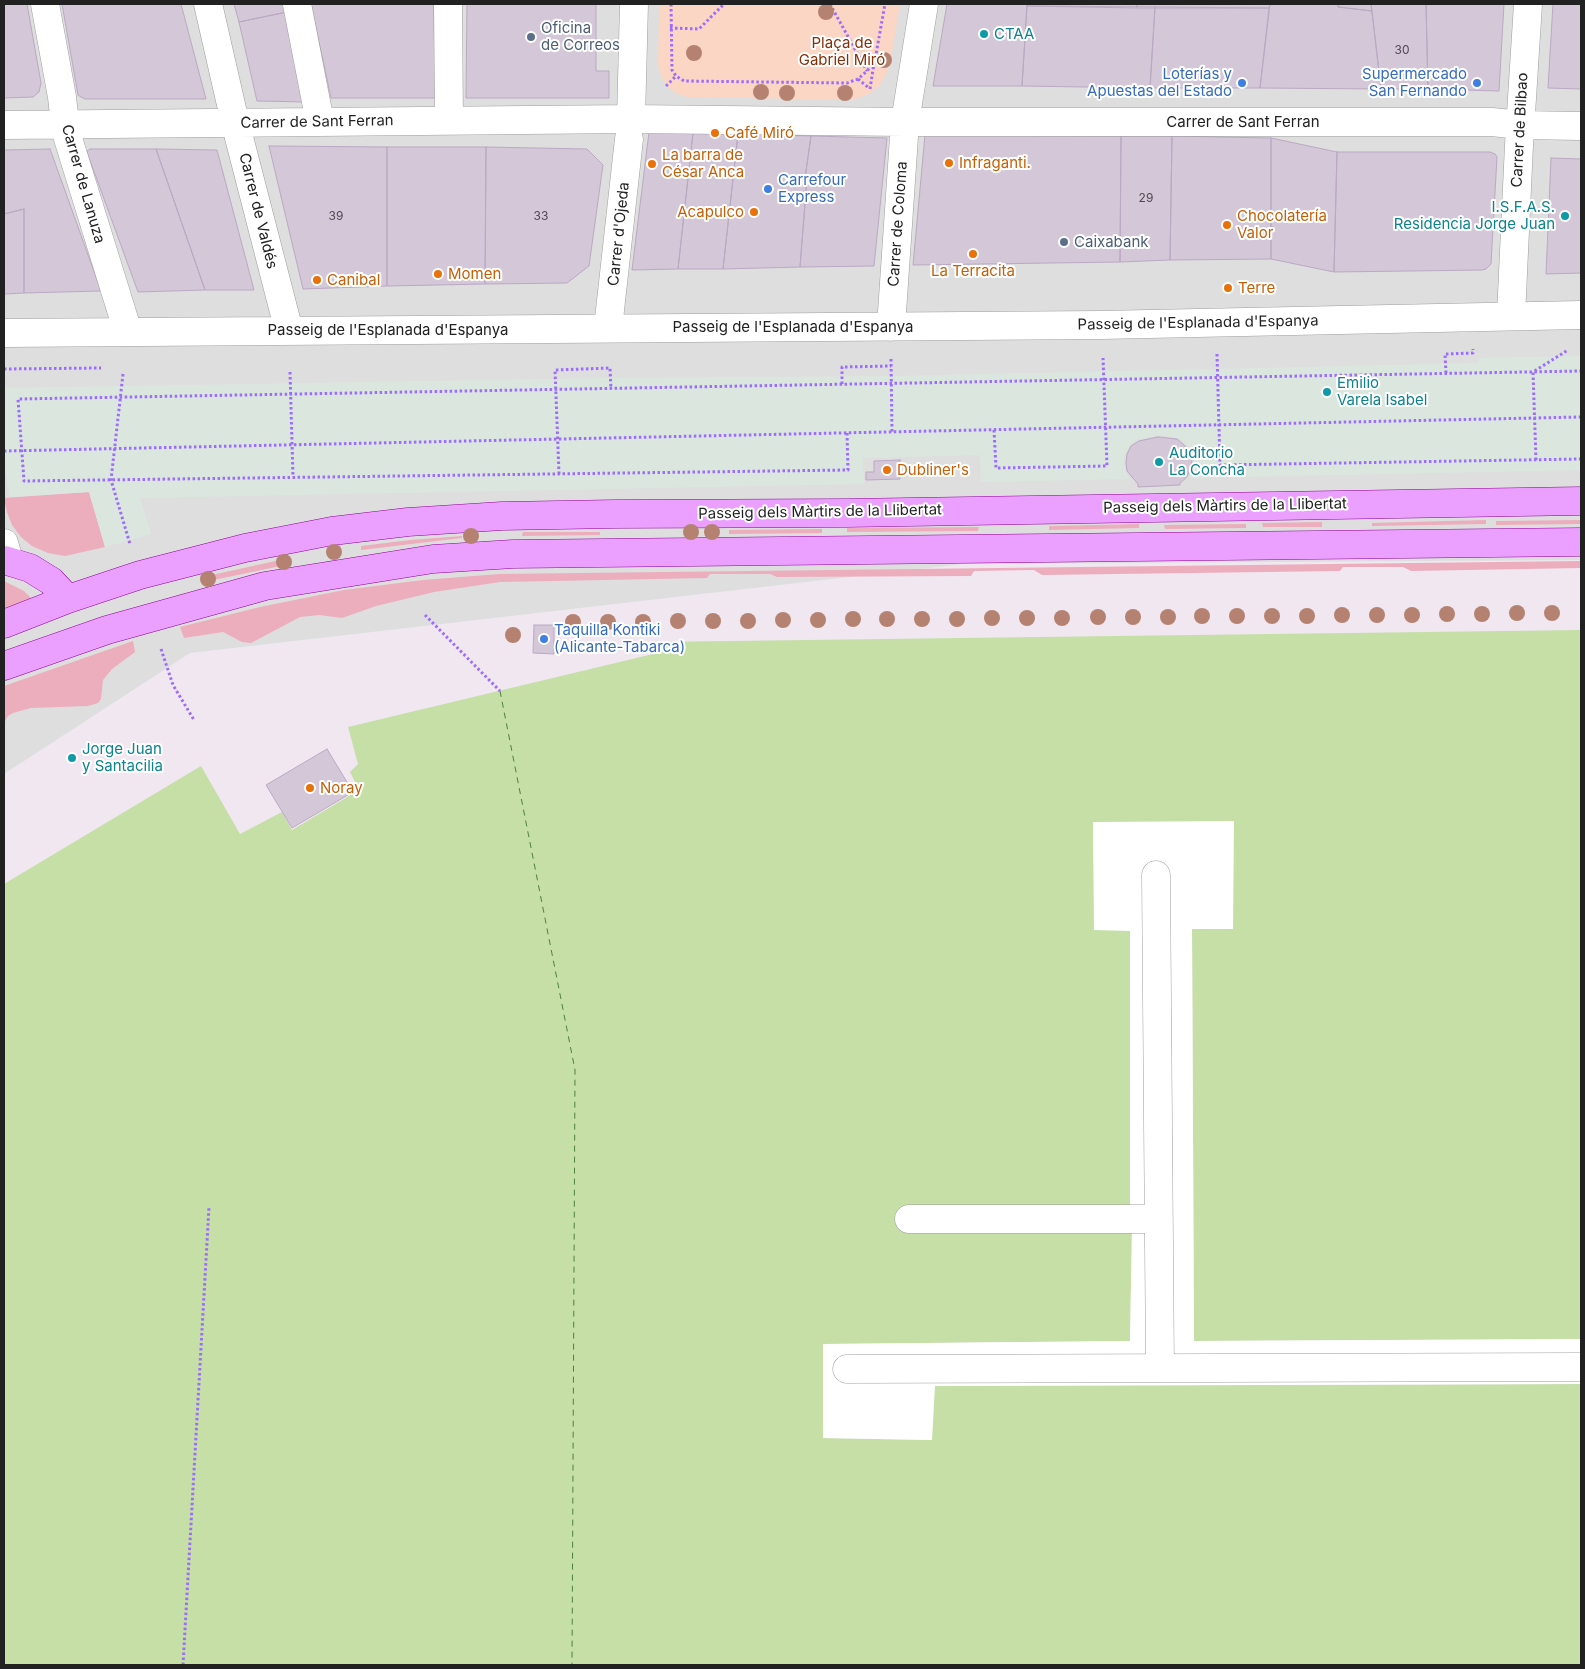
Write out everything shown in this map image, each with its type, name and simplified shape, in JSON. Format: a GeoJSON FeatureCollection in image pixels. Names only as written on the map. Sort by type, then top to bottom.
{"type":"FeatureCollection","features":[{"type":"Feature","properties":{"kind":"main road","name":"Passeig dels Màrtirs de la Llibertat"},"geometry":{"type":"LineString","coordinates":[[4,624],[68,599],[140,575],[245,548],[332,531],[427,521],[502,516],[606,514],[847,513],[1581,501]]}},
{"type":"Feature","properties":{"kind":"main road"},"geometry":{"type":"LineString","coordinates":[[4,666],[107,630],[265,586],[433,559],[504,554],[1581,542]]}},
{"type":"Feature","properties":{"kind":"main road"},"geometry":{"type":"LineString","coordinates":[[6,555],[51,580],[68,599]]}},
{"type":"Feature","properties":{"kind":"street","name":"Carrer de Lanuza"},"geometry":{"type":"LineString","coordinates":[[45,4],[62,97],[66,132],[128,332]]}},
{"type":"Feature","properties":{"kind":"street","name":"Carrer de Valdés"},"geometry":{"type":"LineString","coordinates":[[208,4],[235,122],[289,331]]}},
{"type":"Feature","properties":{"kind":"street"},"geometry":{"type":"LineString","coordinates":[[297,4],[320,122]]}},
{"type":"Feature","properties":{"kind":"street"},"geometry":{"type":"LineString","coordinates":[[448,4],[450,120]]}},
{"type":"Feature","properties":{"kind":"street"},"geometry":{"type":"LineString","coordinates":[[634,4],[630,129],[905,122],[924,4]]}},
{"type":"Feature","properties":{"kind":"street","name":"Carrer de Bilbao"},"geometry":{"type":"LineString","coordinates":[[1511,316],[1528,4]]}},
{"type":"Feature","properties":{"kind":"street","name":"Carrer de Sant Ferran"},"geometry":{"type":"LineString","coordinates":[[4,125],[450,120],[630,129]]}},
{"type":"Feature","properties":{"kind":"street","name":"Carrer de Sant Ferran"},"geometry":{"type":"LineString","coordinates":[[905,122],[1492,122],[1520,125],[1581,126]]}},
{"type":"Feature","properties":{"kind":"street","name":"Carrer de Coloma"},"geometry":{"type":"LineString","coordinates":[[891,327],[905,122]]}},
{"type":"Feature","properties":{"kind":"street","name":"Carrer d'Ojeda"},"geometry":{"type":"LineString","coordinates":[[608,328],[630,129]]}},
{"type":"Feature","properties":{"kind":"street","name":"Passeig de l'Esplanada d'Espanya"},"geometry":{"type":"LineString","coordinates":[[4,333],[1101,325],[1581,315]]}},
{"type":"Feature","properties":{"kind":"street"},"geometry":{"type":"LineString","coordinates":[[1156,874],[1160,1368]]}},
{"type":"Feature","properties":{"kind":"street"},"geometry":{"type":"LineString","coordinates":[[909,1219],[1158,1219]]}},
{"type":"Feature","properties":{"kind":"street"},"geometry":{"type":"LineString","coordinates":[[847,1368],[1581,1367]]}},
{"type":"Feature","properties":{"kind":"path"},"geometry":{"type":"LineString","coordinates":[[672,4],[672,70],[676,76],[684,81],[846,82],[858,79],[875,60]]}},
{"type":"Feature","properties":{"kind":"path"},"geometry":{"type":"LineString","coordinates":[[671,28],[700,29],[724,4]]}},
{"type":"Feature","properties":{"kind":"path"},"geometry":{"type":"LineString","coordinates":[[830,4],[867,71]]}},
{"type":"Feature","properties":{"kind":"path"},"geometry":{"type":"LineString","coordinates":[[858,79],[870,89],[884,4]]}},
{"type":"Feature","properties":{"kind":"path"},"geometry":{"type":"LineString","coordinates":[[671,81],[676,76]]}},
{"type":"Feature","properties":{"kind":"path"},"geometry":{"type":"LineString","coordinates":[[1533,372],[1567,350]]}},
{"type":"Feature","properties":{"kind":"path"},"geometry":{"type":"LineString","coordinates":[[1446,373],[1445,354],[1473,353]]}},
{"type":"Feature","properties":{"kind":"path"},"geometry":{"type":"LineString","coordinates":[[890,360],[892,432]]}},
{"type":"Feature","properties":{"kind":"path"},"geometry":{"type":"LineString","coordinates":[[1217,361],[1220,465],[1581,459]]}},
{"type":"Feature","properties":{"kind":"path"},"geometry":{"type":"LineString","coordinates":[[994,430],[996,468],[1107,466],[1103,363]]}},
{"type":"Feature","properties":{"kind":"path"},"geometry":{"type":"LineString","coordinates":[[842,384],[842,366],[891,366]]}},
{"type":"Feature","properties":{"kind":"path"},"geometry":{"type":"LineString","coordinates":[[558,474],[555,370],[610,368],[611,389]]}},
{"type":"Feature","properties":{"kind":"path"},"geometry":{"type":"LineString","coordinates":[[847,433],[848,470],[24,481],[18,399],[1581,371]]}},
{"type":"Feature","properties":{"kind":"path"},"geometry":{"type":"LineString","coordinates":[[290,372],[293,477]]}},
{"type":"Feature","properties":{"kind":"path"},"geometry":{"type":"LineString","coordinates":[[1533,372],[1536,460]]}},
{"type":"Feature","properties":{"kind":"path"},"geometry":{"type":"LineString","coordinates":[[123,374],[111,480],[130,544]]}},
{"type":"Feature","properties":{"kind":"path"},"geometry":{"type":"LineString","coordinates":[[4,451],[1581,417]]}},
{"type":"Feature","properties":{"kind":"path"},"geometry":{"type":"LineString","coordinates":[[425,615],[500,691]]}},
{"type":"Feature","properties":{"kind":"path"},"geometry":{"type":"LineString","coordinates":[[162,649],[173,685],[194,720]]}},
{"type":"Feature","properties":{"kind":"path"},"geometry":{"type":"LineString","coordinates":[[183,1665],[209,1207]]}},
{"type":"Feature","properties":{"kind":"shaded area"},"geometry":{"type":"Polygon","coordinates":[[[4,4],[1581,4],[1581,560],[962,564],[190,653],[4,774],[4,4]]]}},
{"type":"Feature","properties":{"kind":"shaded area"},"geometry":{"type":"Polygon","coordinates":[[[1581,356],[1581,470],[1188,478],[1193,470],[1192,451],[1186,443],[1178,438],[1158,435],[1138,439],[1130,445],[1123,463],[1129,479],[981,482],[980,455],[863,458],[864,484],[140,498],[151,534],[105,547],[89,492],[10,497],[4,462],[4,388],[610,378],[891,376],[1478,363],[1479,358],[1581,356]]]}},
{"type":"Feature","properties":{"kind":"shaded area"},"geometry":{"type":"Polygon","coordinates":[[[89,492],[105,547],[65,556],[48,553],[32,546],[21,537],[12,525],[4,499],[4,498],[89,492]]]}},
{"type":"Feature","properties":{"kind":"shaded area"},"geometry":{"type":"Polygon","coordinates":[[[1486,520],[1486,524],[1372,526],[1372,523],[1486,520]]]}},
{"type":"Feature","properties":{"kind":"shaded area"},"geometry":{"type":"Polygon","coordinates":[[[1581,520],[1581,524],[1496,525],[1496,521],[1581,520]]]}},
{"type":"Feature","properties":{"kind":"shaded area"},"geometry":{"type":"Polygon","coordinates":[[[1322,522],[1322,527],[1263,527],[1262,523],[1322,522]]]}},
{"type":"Feature","properties":{"kind":"shaded area"},"geometry":{"type":"Polygon","coordinates":[[[1139,524],[1139,528],[1049,530],[1049,526],[1139,524]]]}},
{"type":"Feature","properties":{"kind":"shaded area"},"geometry":{"type":"Polygon","coordinates":[[[1246,524],[1246,528],[1165,529],[1164,525],[1246,524]]]}},
{"type":"Feature","properties":{"kind":"shaded area"},"geometry":{"type":"Polygon","coordinates":[[[979,527],[978,531],[847,532],[847,528],[979,527]]]}},
{"type":"Feature","properties":{"kind":"shaded area"},"geometry":{"type":"Polygon","coordinates":[[[822,529],[822,533],[729,534],[729,530],[822,529]]]}},
{"type":"Feature","properties":{"kind":"shaded area"},"geometry":{"type":"Polygon","coordinates":[[[523,532],[600,532],[600,535],[522,536],[523,532]]]}},
{"type":"Feature","properties":{"kind":"shaded area"},"geometry":{"type":"Polygon","coordinates":[[[462,536],[462,538],[361,550],[361,546],[462,536]]]}},
{"type":"Feature","properties":{"kind":"shaded area"},"geometry":{"type":"Polygon","coordinates":[[[289,558],[290,564],[204,582],[203,577],[289,558]]]}},
{"type":"Feature","properties":{"kind":"shaded area"},"geometry":{"type":"Polygon","coordinates":[[[1581,561],[1581,568],[1411,571],[1403,567],[1343,567],[1340,571],[1042,575],[1034,570],[974,571],[971,576],[777,577],[770,574],[710,574],[707,578],[500,582],[434,592],[376,606],[342,618],[319,615],[300,617],[251,643],[242,642],[223,632],[184,638],[180,627],[260,607],[344,590],[423,580],[499,574],[1581,561]]]}},
{"type":"Feature","properties":{"kind":"shaded area"},"geometry":{"type":"Polygon","coordinates":[[[4,581],[24,591],[34,601],[4,612],[4,581]]]}},
{"type":"Feature","properties":{"kind":"shaded area"},"geometry":{"type":"Polygon","coordinates":[[[1581,630],[1581,1339],[1194,1341],[1192,929],[1234,822],[1093,822],[1095,930],[1130,930],[1130,1209],[1132,1229],[1130,1341],[823,1344],[823,1438],[931,1440],[934,1386],[1581,1384],[1581,1665],[4,1665],[4,884],[201,766],[240,834],[282,812],[292,830],[359,790],[350,772],[358,764],[348,727],[653,654],[652,642],[1581,630]]]}},
{"type":"Feature","properties":{"kind":"shaded area"},"geometry":{"type":"Polygon","coordinates":[[[133,641],[135,652],[112,669],[103,680],[101,699],[98,703],[88,706],[31,708],[13,713],[8,716],[4,723],[4,686],[133,641]]]}},
{"type":"Feature","properties":{"kind":"green space","name":"Plaça de Gabriel Miró"},"geometry":{"type":"Polygon","coordinates":[[[659,4],[900,4],[890,63],[886,74],[880,85],[871,93],[853,100],[687,97],[676,93],[668,87],[662,78],[658,66],[659,4]]]}},
{"type":"Feature","properties":{"kind":"pier"},"geometry":{"type":"Polygon","coordinates":[[[1234,821],[1233,929],[1192,929],[1194,1341],[1581,1339],[1581,1384],[935,1386],[932,1440],[823,1438],[823,1344],[1130,1341],[1132,1229],[1130,1209],[1130,931],[1094,930],[1093,822],[1234,821]]]}},
{"type":"Feature","properties":{"kind":"building"},"geometry":{"type":"Polygon","coordinates":[[[4,4],[27,4],[41,83],[39,92],[33,97],[4,98],[4,4]]]}},
{"type":"Feature","properties":{"kind":"building"},"geometry":{"type":"Polygon","coordinates":[[[62,4],[181,4],[206,99],[85,99],[81,97],[78,95],[62,4]]]}},
{"type":"Feature","properties":{"kind":"building"},"geometry":{"type":"Polygon","coordinates":[[[234,4],[285,4],[287,12],[239,22],[234,4]]]}},
{"type":"Feature","properties":{"kind":"building"},"geometry":{"type":"Polygon","coordinates":[[[311,4],[434,4],[435,98],[331,98],[311,4]]]}},
{"type":"Feature","properties":{"kind":"building","name":"Oficina de Correos"},"geometry":{"type":"Polygon","coordinates":[[[467,4],[596,4],[596,71],[609,71],[609,98],[466,98],[467,4]]]}},
{"type":"Feature","properties":{"kind":"building","name":"CTAA"},"geometry":{"type":"Polygon","coordinates":[[[947,4],[1027,4],[1022,86],[933,86],[947,4]]]}},
{"type":"Feature","properties":{"kind":"building"},"geometry":{"type":"Polygon","coordinates":[[[1027,4],[1137,4],[1137,8],[1027,6],[1027,4]]]}},
{"type":"Feature","properties":{"kind":"building"},"geometry":{"type":"Polygon","coordinates":[[[1137,4],[1270,4],[1269,8],[1137,8],[1137,4]]]}},
{"type":"Feature","properties":{"kind":"building"},"geometry":{"type":"Polygon","coordinates":[[[1270,4],[1338,4],[1338,7],[1372,11],[1381,89],[1260,88],[1270,4]]]}},
{"type":"Feature","properties":{"kind":"building"},"geometry":{"type":"Polygon","coordinates":[[[1338,4],[1371,4],[1372,11],[1338,7],[1338,4]]]}},
{"type":"Feature","properties":{"kind":"building"},"geometry":{"type":"Polygon","coordinates":[[[1371,4],[1426,4],[1428,89],[1381,89],[1371,4]]]}},
{"type":"Feature","properties":{"kind":"building"},"geometry":{"type":"Polygon","coordinates":[[[1426,4],[1504,4],[1499,91],[1428,89],[1426,4]]]}},
{"type":"Feature","properties":{"kind":"building"},"geometry":{"type":"Polygon","coordinates":[[[1553,4],[1581,4],[1581,89],[1548,88],[1553,4]]]}},
{"type":"Feature","properties":{"kind":"building"},"geometry":{"type":"Polygon","coordinates":[[[1027,6],[1155,7],[1150,88],[1022,86],[1027,6]]]}},
{"type":"Feature","properties":{"kind":"building"},"geometry":{"type":"Polygon","coordinates":[[[1155,7],[1269,8],[1260,88],[1150,88],[1155,7]]]}},
{"type":"Feature","properties":{"kind":"building"},"geometry":{"type":"Polygon","coordinates":[[[287,12],[306,102],[257,101],[239,22],[287,12]]]}},
{"type":"Feature","properties":{"kind":"building"},"geometry":{"type":"Polygon","coordinates":[[[649,132],[693,133],[678,269],[632,270],[649,132]]]}},
{"type":"Feature","properties":{"kind":"building"},"geometry":{"type":"Polygon","coordinates":[[[693,133],[738,134],[723,269],[678,269],[693,133]]]}},
{"type":"Feature","properties":{"kind":"building"},"geometry":{"type":"Polygon","coordinates":[[[738,134],[811,136],[805,178],[807,178],[800,267],[723,269],[738,134]]]}},
{"type":"Feature","properties":{"kind":"building"},"geometry":{"type":"Polygon","coordinates":[[[925,135],[1121,136],[1120,262],[913,265],[925,135]]]}},
{"type":"Feature","properties":{"kind":"building"},"geometry":{"type":"Polygon","coordinates":[[[811,136],[887,138],[874,266],[800,267],[807,178],[805,178],[811,136]]]}},
{"type":"Feature","properties":{"kind":"building"},"geometry":{"type":"Polygon","coordinates":[[[1121,136],[1172,136],[1170,260],[1120,262],[1121,136]]]}},
{"type":"Feature","properties":{"kind":"building"},"geometry":{"type":"Polygon","coordinates":[[[1172,136],[1271,138],[1271,259],[1170,260],[1172,136]]]}},
{"type":"Feature","properties":{"kind":"building"},"geometry":{"type":"Polygon","coordinates":[[[1271,138],[1337,152],[1334,272],[1271,259],[1271,138]]]}},
{"type":"Feature","properties":{"kind":"building"},"geometry":{"type":"Polygon","coordinates":[[[269,146],[387,147],[387,286],[303,289],[269,146]]]}},
{"type":"Feature","properties":{"kind":"building"},"geometry":{"type":"Polygon","coordinates":[[[387,147],[486,147],[485,284],[387,286],[387,147]]]}},
{"type":"Feature","properties":{"kind":"building"},"geometry":{"type":"Polygon","coordinates":[[[486,147],[587,149],[603,165],[589,266],[567,283],[485,284],[486,147]]]}},
{"type":"Feature","properties":{"kind":"building"},"geometry":{"type":"Polygon","coordinates":[[[50,149],[101,291],[24,293],[24,209],[4,214],[4,150],[50,149]]]}},
{"type":"Feature","properties":{"kind":"building"},"geometry":{"type":"Polygon","coordinates":[[[90,149],[156,149],[205,290],[138,292],[88,155],[87,151],[90,149]]]}},
{"type":"Feature","properties":{"kind":"building"},"geometry":{"type":"Polygon","coordinates":[[[156,149],[217,150],[254,290],[205,290],[156,149]]]}},
{"type":"Feature","properties":{"kind":"building"},"geometry":{"type":"Polygon","coordinates":[[[1337,152],[1490,152],[1495,154],[1497,157],[1491,264],[1482,270],[1334,272],[1337,152]]]}},
{"type":"Feature","properties":{"kind":"building","name":"I.S.F.A.S. Residencia Jorge Juan"},"geometry":{"type":"Polygon","coordinates":[[[1551,158],[1581,159],[1581,273],[1546,274],[1551,158]]]}},
{"type":"Feature","properties":{"kind":"building"},"geometry":{"type":"Polygon","coordinates":[[[24,209],[24,293],[4,294],[4,214],[24,209]]]}},
{"type":"Feature","properties":{"kind":"building","name":"Auditorio La Concha"},"geometry":{"type":"Polygon","coordinates":[[[1158,437],[1177,439],[1190,452],[1192,461],[1187,477],[1180,485],[1138,487],[1138,484],[1127,471],[1127,454],[1131,446],[1139,441],[1158,437]]]}},
{"type":"Feature","properties":{"kind":"building"},"geometry":{"type":"Polygon","coordinates":[[[900,460],[900,479],[866,480],[866,472],[874,472],[874,461],[900,460]]]}},
{"type":"Feature","properties":{"kind":"building","name":"Taquilla Kontiki (Alicante-Tabarca)"},"geometry":{"type":"Polygon","coordinates":[[[534,625],[554,625],[554,654],[533,653],[534,625]]]}},
{"type":"Feature","properties":{"kind":"building","name":"Noray"},"geometry":{"type":"Polygon","coordinates":[[[327,749],[353,792],[292,828],[266,785],[327,749]]]}},
{"type":"Feature","properties":{"kind":"ferry route"},"geometry":{"type":"LineString","coordinates":[[500,691],[575,1070],[572,1665]]}},
{"type":"Feature","properties":{"kind":"place","name":"CTAA"},"geometry":{"type":"Point","coordinates":[984,34]}},
{"type":"Feature","properties":{"kind":"place","name":"Oficina de Correos"},"geometry":{"type":"Point","coordinates":[531,37]}},
{"type":"Feature","properties":{"kind":"place","name":"Loterías y Apuestas del Estado"},"geometry":{"type":"Point","coordinates":[1242,83]}},
{"type":"Feature","properties":{"kind":"place","name":"Supermercado San Fernando"},"geometry":{"type":"Point","coordinates":[1477,83]}},
{"type":"Feature","properties":{"kind":"place","name":"Café Miró"},"geometry":{"type":"Point","coordinates":[715,133]}},
{"type":"Feature","properties":{"kind":"place","name":"Infraganti."},"geometry":{"type":"Point","coordinates":[949,163]}},
{"type":"Feature","properties":{"kind":"place","name":"La barra de César Anca"},"geometry":{"type":"Point","coordinates":[652,164]}},
{"type":"Feature","properties":{"kind":"place","name":"Carrefour Express"},"geometry":{"type":"Point","coordinates":[768,189]}},
{"type":"Feature","properties":{"kind":"place","name":"Acapulco"},"geometry":{"type":"Point","coordinates":[754,212]}},
{"type":"Feature","properties":{"kind":"place","name":"I.S.F.A.S. Residencia Jorge Juan"},"geometry":{"type":"Point","coordinates":[1565,216]}},
{"type":"Feature","properties":{"kind":"place","name":"Chocolatería Valor"},"geometry":{"type":"Point","coordinates":[1227,225]}},
{"type":"Feature","properties":{"kind":"place","name":"Caixabank"},"geometry":{"type":"Point","coordinates":[1064,242]}},
{"type":"Feature","properties":{"kind":"place","name":"La Terracita"},"geometry":{"type":"Point","coordinates":[973,254]}},
{"type":"Feature","properties":{"kind":"place","name":"Momen"},"geometry":{"type":"Point","coordinates":[438,274]}},
{"type":"Feature","properties":{"kind":"place","name":"Canibal"},"geometry":{"type":"Point","coordinates":[317,280]}},
{"type":"Feature","properties":{"kind":"place","name":"Terre"},"geometry":{"type":"Point","coordinates":[1228,288]}},
{"type":"Feature","properties":{"kind":"place","name":"Emilio Varela Isabel"},"geometry":{"type":"Point","coordinates":[1327,392]}},
{"type":"Feature","properties":{"kind":"place","name":"Auditorio La Concha"},"geometry":{"type":"Point","coordinates":[1159,462]}},
{"type":"Feature","properties":{"kind":"place","name":"Dubliner's"},"geometry":{"type":"Point","coordinates":[887,470]}},
{"type":"Feature","properties":{"kind":"place","name":"Taquilla Kontiki (Alicante-Tabarca)"},"geometry":{"type":"Point","coordinates":[544,639]}},
{"type":"Feature","properties":{"kind":"place","name":"Jorge Juan y Santacilia"},"geometry":{"type":"Point","coordinates":[72,758]}},
{"type":"Feature","properties":{"kind":"place","name":"Noray"},"geometry":{"type":"Point","coordinates":[310,788]}}]}
